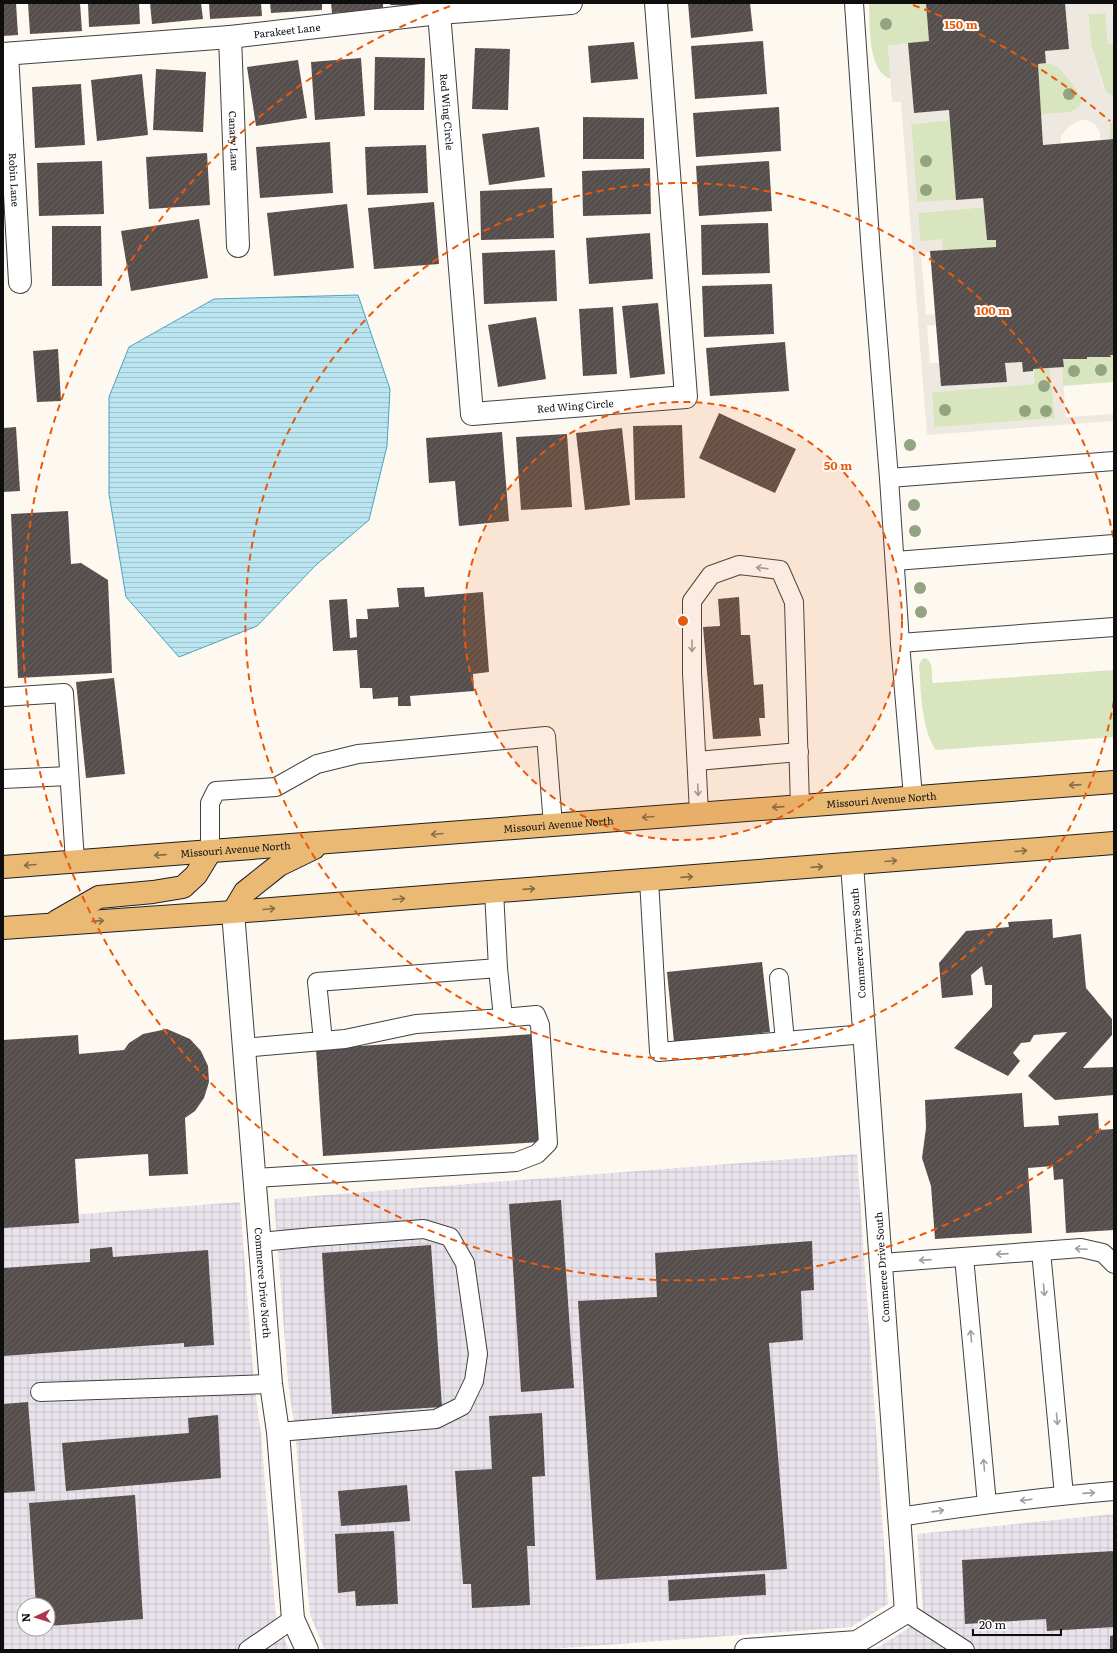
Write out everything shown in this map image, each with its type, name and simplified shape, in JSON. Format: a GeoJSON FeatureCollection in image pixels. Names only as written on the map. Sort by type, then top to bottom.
{"type":"FeatureCollection","features":[{"type":"Feature","properties":{"kind":"main road","name":"Missouri Avenue North"},"geometry":{"type":"LineString","coordinates":[[3,867],[1114,782]]}},
{"type":"Feature","properties":{"kind":"main road"},"geometry":{"type":"LineString","coordinates":[[233,912],[245,892],[279,865],[324,843]]}},
{"type":"Feature","properties":{"kind":"main road"},"geometry":{"type":"LineString","coordinates":[[3,928],[233,912],[1114,843]]}},
{"type":"Feature","properties":{"kind":"main road"},"geometry":{"type":"LineString","coordinates":[[52,924],[100,897],[153,892],[182,887],[196,876],[210,852]]}},
{"type":"Feature","properties":{"kind":"street","name":"Parakeet Lane"},"geometry":{"type":"LineString","coordinates":[[5,54],[230,37],[439,13],[571,3]]}},
{"type":"Feature","properties":{"kind":"street","name":"Red Wing Circle"},"geometry":{"type":"LineString","coordinates":[[439,13],[472,414],[686,397],[656,3]]}},
{"type":"Feature","properties":{"kind":"street","name":"Canary Lane"},"geometry":{"type":"LineString","coordinates":[[230,37],[238,246]]}},
{"type":"Feature","properties":{"kind":"street","name":"Robin Lane"},"geometry":{"type":"LineString","coordinates":[[5,54],[20,282]]}},
{"type":"Feature","properties":{"kind":"street","name":"Commerce Drive South"},"geometry":{"type":"LineString","coordinates":[[852,864],[906,1612]]}},
{"type":"Feature","properties":{"kind":"street","name":"Commerce Drive North"},"geometry":{"type":"LineString","coordinates":[[233,912],[271,1384],[278,1432],[293,1619],[306,1650]]}},
{"type":"Feature","properties":{"kind":"street"},"geometry":{"type":"LineString","coordinates":[[746,1650],[857,1642],[906,1612]]}},
{"type":"Feature","properties":{"kind":"lane"},"geometry":{"type":"LineString","coordinates":[[854,3],[871,254],[913,797]]}},
{"type":"Feature","properties":{"kind":"lane"},"geometry":{"type":"LineString","coordinates":[[889,478],[1114,461]]}},
{"type":"Feature","properties":{"kind":"lane"},"geometry":{"type":"LineString","coordinates":[[895,561],[1114,544]]}},
{"type":"Feature","properties":{"kind":"lane"},"geometry":{"type":"LineString","coordinates":[[699,813],[692,672],[692,601],[710,575],[738,565],[780,570],[794,602],[800,806]]}},
{"type":"Feature","properties":{"kind":"lane"},"geometry":{"type":"LineString","coordinates":[[900,643],[1114,627]]}},
{"type":"Feature","properties":{"kind":"lane"},"geometry":{"type":"LineString","coordinates":[[3,697],[64,693],[75,862]]}},
{"type":"Feature","properties":{"kind":"lane"},"geometry":{"type":"LineString","coordinates":[[210,852],[210,803],[216,791],[276,787],[317,764],[358,754],[546,736],[553,825]]}},
{"type":"Feature","properties":{"kind":"lane"},"geometry":{"type":"LineString","coordinates":[[697,761],[799,752]]}},
{"type":"Feature","properties":{"kind":"lane"},"geometry":{"type":"LineString","coordinates":[[3,780],[69,776]]}},
{"type":"Feature","properties":{"kind":"lane"},"geometry":{"type":"LineString","coordinates":[[648,880],[659,1052],[865,1034]]}},
{"type":"Feature","properties":{"kind":"lane"},"geometry":{"type":"LineString","coordinates":[[494,891],[498,968],[503,1018]]}},
{"type":"Feature","properties":{"kind":"lane"},"geometry":{"type":"LineString","coordinates":[[323,1041],[317,982],[498,968]]}},
{"type":"Feature","properties":{"kind":"lane"},"geometry":{"type":"LineString","coordinates":[[779,978],[785,1041]]}},
{"type":"Feature","properties":{"kind":"lane"},"geometry":{"type":"LineString","coordinates":[[244,1048],[345,1039],[416,1024],[536,1015],[540,1025],[548,1143],[537,1154],[516,1162],[255,1178]]}},
{"type":"Feature","properties":{"kind":"lane"},"geometry":{"type":"LineString","coordinates":[[260,1242],[424,1229],[450,1238],[465,1263],[478,1354],[474,1381],[462,1406],[436,1419],[278,1432]]}},
{"type":"Feature","properties":{"kind":"lane"},"geometry":{"type":"LineString","coordinates":[[882,1263],[1081,1248],[1103,1253],[1114,1264]]}},
{"type":"Feature","properties":{"kind":"lane"},"geometry":{"type":"LineString","coordinates":[[1041,1251],[1064,1495]]}},
{"type":"Feature","properties":{"kind":"lane"},"geometry":{"type":"LineString","coordinates":[[964,1257],[987,1504]]}},
{"type":"Feature","properties":{"kind":"lane"},"geometry":{"type":"LineString","coordinates":[[40,1392],[271,1384]]}},
{"type":"Feature","properties":{"kind":"lane"},"geometry":{"type":"LineString","coordinates":[[899,1517],[987,1504],[1114,1491]]}},
{"type":"Feature","properties":{"kind":"lane"},"geometry":{"type":"LineString","coordinates":[[906,1612],[965,1650]]}},
{"type":"Feature","properties":{"kind":"lane"},"geometry":{"type":"LineString","coordinates":[[248,1650],[293,1619]]}},
{"type":"Feature","properties":{"kind":"shaded area"},"geometry":{"type":"Polygon","coordinates":[[[1065,3],[1112,3],[1114,44],[1108,44],[1105,13],[1088,14],[1091,45],[1103,86],[1107,93],[1114,97],[1114,120],[1110,124],[1109,139],[1100,140],[1100,132],[1095,124],[1087,120],[1081,120],[1067,128],[1061,136],[1061,143],[1043,145],[1041,114],[1072,112],[1082,103],[1081,96],[1078,91],[1059,68],[1053,64],[1046,63],[1045,51],[1069,49],[1065,3]]]}},
{"type":"Feature","properties":{"kind":"shaded area"},"geometry":{"type":"Polygon","coordinates":[[[909,44],[914,113],[949,110],[950,120],[911,124],[917,202],[983,198],[984,207],[918,213],[920,241],[942,239],[943,251],[921,253],[926,315],[935,314],[936,325],[927,326],[930,363],[939,363],[941,386],[1006,382],[1005,363],[1022,362],[1023,372],[1033,371],[1034,384],[932,392],[934,427],[1055,418],[1050,368],[1062,367],[1066,417],[1114,414],[1114,421],[927,435],[901,102],[892,102],[888,46],[909,44]]]}},
{"type":"Feature","properties":{"kind":"shaded area"},"geometry":{"type":"Polygon","coordinates":[[[857,1154],[888,1604],[851,1627],[537,1650],[325,1650],[310,1615],[295,1430],[288,1382],[274,1199],[857,1154]]]}},
{"type":"Feature","properties":{"kind":"shaded area"},"geometry":{"type":"Polygon","coordinates":[[[240,1202],[254,1385],[261,1433],[276,1620],[289,1650],[3,1650],[3,1220],[240,1202]]]}},
{"type":"Feature","properties":{"kind":"shaded area"},"geometry":{"type":"Polygon","coordinates":[[[1114,1514],[1114,1650],[874,1650],[915,1624],[923,1611],[917,1534],[1114,1514]]]}},
{"type":"Feature","properties":{"kind":"green space"},"geometry":{"type":"Polygon","coordinates":[[[869,3],[926,3],[929,41],[888,46],[891,79],[883,75],[874,57],[871,46],[869,3]]]}},
{"type":"Feature","properties":{"kind":"green space"},"geometry":{"type":"Polygon","coordinates":[[[1106,13],[1108,44],[1114,44],[1114,97],[1105,90],[1091,45],[1088,14],[1106,13]]]}},
{"type":"Feature","properties":{"kind":"green space"},"geometry":{"type":"Polygon","coordinates":[[[1038,64],[1054,64],[1059,68],[1076,88],[1082,103],[1079,107],[1064,113],[1041,114],[1038,64]]]}},
{"type":"Feature","properties":{"kind":"green space"},"geometry":{"type":"Polygon","coordinates":[[[950,120],[956,200],[917,203],[911,124],[950,120]]]}},
{"type":"Feature","properties":{"kind":"green space"},"geometry":{"type":"Polygon","coordinates":[[[1114,120],[1114,139],[1109,139],[1110,124],[1114,120]]]}},
{"type":"Feature","properties":{"kind":"green space"},"geometry":{"type":"Polygon","coordinates":[[[984,207],[987,240],[996,240],[996,247],[943,251],[920,241],[918,213],[984,207]]]}},
{"type":"Feature","properties":{"kind":"green space"},"geometry":{"type":"Polygon","coordinates":[[[1114,355],[1114,382],[1063,386],[1063,359],[1114,355]]]}},
{"type":"Feature","properties":{"kind":"green space"},"geometry":{"type":"Polygon","coordinates":[[[1050,368],[1055,418],[934,428],[932,392],[1034,384],[1033,369],[1050,368]]]}},
{"type":"Feature","properties":{"kind":"green space"},"geometry":{"type":"Polygon","coordinates":[[[925,658],[931,665],[933,683],[1114,670],[1114,737],[936,750],[927,731],[921,697],[919,665],[922,659],[925,658]]]}},
{"type":"Feature","properties":{"kind":"water"},"geometry":{"type":"Polygon","coordinates":[[[358,295],[390,389],[387,446],[369,520],[316,565],[257,626],[179,657],[126,597],[109,494],[109,397],[129,347],[214,299],[358,295]]]}},
{"type":"Feature","properties":{"kind":"building"},"geometry":{"type":"Polygon","coordinates":[[[3,3],[16,3],[18,35],[3,36],[3,3]]]}},
{"type":"Feature","properties":{"kind":"building"},"geometry":{"type":"Polygon","coordinates":[[[28,3],[80,3],[82,31],[30,34],[28,3]]]}},
{"type":"Feature","properties":{"kind":"building"},"geometry":{"type":"Polygon","coordinates":[[[88,3],[139,3],[140,24],[89,27],[88,3]]]}},
{"type":"Feature","properties":{"kind":"building"},"geometry":{"type":"Polygon","coordinates":[[[150,3],[201,3],[203,19],[152,24],[150,3]]]}},
{"type":"Feature","properties":{"kind":"building"},"geometry":{"type":"Polygon","coordinates":[[[209,3],[261,3],[262,16],[210,19],[209,3]]]}},
{"type":"Feature","properties":{"kind":"building"},"geometry":{"type":"Polygon","coordinates":[[[270,3],[322,3],[322,10],[271,13],[270,3]]]}},
{"type":"Feature","properties":{"kind":"building"},"geometry":{"type":"Polygon","coordinates":[[[331,3],[383,3],[383,10],[332,13],[331,3]]]}},
{"type":"Feature","properties":{"kind":"building"},"geometry":{"type":"Polygon","coordinates":[[[390,3],[430,3],[430,6],[390,5],[390,3]]]}},
{"type":"Feature","properties":{"kind":"building"},"geometry":{"type":"Polygon","coordinates":[[[688,3],[750,3],[753,31],[691,38],[688,3]]]}},
{"type":"Feature","properties":{"kind":"building"},"geometry":{"type":"Polygon","coordinates":[[[926,3],[1065,3],[1069,49],[1045,51],[1046,63],[1038,64],[1043,145],[1114,139],[1114,355],[1110,355],[1111,357],[1063,359],[1064,367],[1033,369],[1033,371],[1023,372],[1022,362],[1005,363],[1007,382],[941,386],[930,251],[996,247],[996,240],[987,240],[983,198],[956,200],[949,110],[914,113],[908,43],[929,41],[926,3]]]}},
{"type":"Feature","properties":{"kind":"building"},"geometry":{"type":"Polygon","coordinates":[[[763,41],[767,94],[695,99],[691,46],[763,41]]]}},
{"type":"Feature","properties":{"kind":"building"},"geometry":{"type":"Polygon","coordinates":[[[634,42],[638,79],[591,83],[588,46],[634,42]]]}},
{"type":"Feature","properties":{"kind":"building"},"geometry":{"type":"Polygon","coordinates":[[[475,48],[510,49],[508,110],[472,109],[475,48]]]}},
{"type":"Feature","properties":{"kind":"building"},"geometry":{"type":"Polygon","coordinates":[[[375,57],[425,58],[424,110],[374,110],[375,57]]]}},
{"type":"Feature","properties":{"kind":"building"},"geometry":{"type":"Polygon","coordinates":[[[361,58],[365,116],[315,120],[311,62],[361,58]]]}},
{"type":"Feature","properties":{"kind":"building"},"geometry":{"type":"Polygon","coordinates":[[[298,60],[307,118],[256,126],[247,67],[298,60]]]}},
{"type":"Feature","properties":{"kind":"building"},"geometry":{"type":"Polygon","coordinates":[[[156,69],[206,72],[203,132],[153,130],[156,69]]]}},
{"type":"Feature","properties":{"kind":"building"},"geometry":{"type":"Polygon","coordinates":[[[142,74],[148,135],[97,141],[91,80],[142,74]]]}},
{"type":"Feature","properties":{"kind":"building"},"geometry":{"type":"Polygon","coordinates":[[[81,84],[85,145],[35,148],[32,87],[81,84]]]}},
{"type":"Feature","properties":{"kind":"building"},"geometry":{"type":"Polygon","coordinates":[[[779,107],[781,151],[696,157],[693,113],[779,107]]]}},
{"type":"Feature","properties":{"kind":"building"},"geometry":{"type":"Polygon","coordinates":[[[583,117],[644,118],[644,159],[583,159],[583,117]]]}},
{"type":"Feature","properties":{"kind":"building"},"geometry":{"type":"Polygon","coordinates":[[[539,127],[545,177],[489,185],[482,134],[539,127]]]}},
{"type":"Feature","properties":{"kind":"building"},"geometry":{"type":"Polygon","coordinates":[[[330,142],[333,193],[260,198],[256,147],[330,142]]]}},
{"type":"Feature","properties":{"kind":"building"},"geometry":{"type":"Polygon","coordinates":[[[426,145],[428,193],[367,195],[365,147],[426,145]]]}},
{"type":"Feature","properties":{"kind":"building"},"geometry":{"type":"Polygon","coordinates":[[[207,153],[210,205],[149,209],[146,157],[207,153]]]}},
{"type":"Feature","properties":{"kind":"building"},"geometry":{"type":"Polygon","coordinates":[[[102,161],[104,214],[39,216],[37,163],[102,161]]]}},
{"type":"Feature","properties":{"kind":"building"},"geometry":{"type":"Polygon","coordinates":[[[769,161],[772,211],[699,216],[696,166],[769,161]]]}},
{"type":"Feature","properties":{"kind":"building"},"geometry":{"type":"Polygon","coordinates":[[[650,168],[651,214],[583,216],[582,171],[650,168]]]}},
{"type":"Feature","properties":{"kind":"building"},"geometry":{"type":"Polygon","coordinates":[[[552,188],[554,238],[481,240],[480,191],[552,188]]]}},
{"type":"Feature","properties":{"kind":"building"},"geometry":{"type":"Polygon","coordinates":[[[434,202],[439,264],[374,269],[368,208],[434,202]]]}},
{"type":"Feature","properties":{"kind":"building"},"geometry":{"type":"Polygon","coordinates":[[[347,204],[354,268],[274,276],[267,213],[347,204]]]}},
{"type":"Feature","properties":{"kind":"building"},"geometry":{"type":"Polygon","coordinates":[[[199,219],[208,278],[131,291],[121,231],[199,219]]]}},
{"type":"Feature","properties":{"kind":"building"},"geometry":{"type":"Polygon","coordinates":[[[768,223],[770,273],[702,275],[701,225],[768,223]]]}},
{"type":"Feature","properties":{"kind":"building"},"geometry":{"type":"Polygon","coordinates":[[[52,226],[101,226],[102,286],[52,286],[52,226]]]}},
{"type":"Feature","properties":{"kind":"building"},"geometry":{"type":"Polygon","coordinates":[[[650,233],[653,279],[589,284],[586,238],[650,233]]]}},
{"type":"Feature","properties":{"kind":"building"},"geometry":{"type":"Polygon","coordinates":[[[555,250],[557,301],[484,304],[482,253],[555,250]]]}},
{"type":"Feature","properties":{"kind":"building"},"geometry":{"type":"Polygon","coordinates":[[[772,284],[774,334],[704,337],[702,286],[772,284]]]}},
{"type":"Feature","properties":{"kind":"building"},"geometry":{"type":"Polygon","coordinates":[[[658,303],[665,374],[630,378],[622,306],[658,303]]]}},
{"type":"Feature","properties":{"kind":"building"},"geometry":{"type":"Polygon","coordinates":[[[613,307],[617,374],[583,376],[579,309],[613,307]]]}},
{"type":"Feature","properties":{"kind":"building"},"geometry":{"type":"Polygon","coordinates":[[[536,317],[546,379],[498,387],[488,325],[536,317]]]}},
{"type":"Feature","properties":{"kind":"building"},"geometry":{"type":"Polygon","coordinates":[[[785,342],[789,391],[710,396],[706,348],[785,342]]]}},
{"type":"Feature","properties":{"kind":"building"},"geometry":{"type":"Polygon","coordinates":[[[58,349],[61,401],[37,402],[33,351],[58,349]]]}},
{"type":"Feature","properties":{"kind":"building"},"geometry":{"type":"Polygon","coordinates":[[[719,413],[796,449],[775,493],[699,458],[719,413]]]}},
{"type":"Feature","properties":{"kind":"building"},"geometry":{"type":"Polygon","coordinates":[[[682,425],[685,498],[635,500],[633,426],[682,425]]]}},
{"type":"Feature","properties":{"kind":"building"},"geometry":{"type":"Polygon","coordinates":[[[16,427],[20,491],[3,492],[3,428],[16,427]]]}},
{"type":"Feature","properties":{"kind":"building"},"geometry":{"type":"Polygon","coordinates":[[[622,428],[630,505],[585,510],[576,433],[622,428]]]}},
{"type":"Feature","properties":{"kind":"building"},"geometry":{"type":"Polygon","coordinates":[[[502,432],[509,521],[459,526],[455,481],[429,483],[426,438],[502,432]]]}},
{"type":"Feature","properties":{"kind":"building"},"geometry":{"type":"Polygon","coordinates":[[[567,434],[572,507],[521,510],[516,437],[567,434]]]}},
{"type":"Feature","properties":{"kind":"building"},"geometry":{"type":"Polygon","coordinates":[[[68,511],[71,564],[81,563],[108,580],[112,673],[18,678],[11,514],[68,511]]]}},
{"type":"Feature","properties":{"kind":"building"},"geometry":{"type":"Polygon","coordinates":[[[424,587],[425,597],[483,592],[489,672],[473,674],[474,691],[410,696],[411,706],[398,706],[398,697],[373,699],[372,688],[360,688],[357,650],[333,651],[329,600],[347,599],[350,638],[357,637],[356,619],[368,619],[367,609],[399,607],[397,588],[424,587]]]}},
{"type":"Feature","properties":{"kind":"building"},"geometry":{"type":"Polygon","coordinates":[[[739,597],[741,635],[750,635],[754,685],[763,684],[765,718],[759,718],[761,736],[713,739],[703,627],[720,626],[718,599],[739,597]]]}},
{"type":"Feature","properties":{"kind":"building"},"geometry":{"type":"Polygon","coordinates":[[[114,678],[125,774],[86,778],[76,682],[114,678]]]}},
{"type":"Feature","properties":{"kind":"building"},"geometry":{"type":"Polygon","coordinates":[[[1052,919],[1053,938],[1081,934],[1086,988],[1112,1019],[1112,1035],[1083,1068],[1114,1067],[1114,1095],[1055,1100],[1028,1076],[1067,1032],[1034,1035],[1030,1042],[1021,1043],[1013,1053],[1020,1061],[1008,1076],[954,1048],[992,1007],[992,985],[985,985],[982,966],[971,975],[973,995],[942,998],[939,963],[966,931],[1009,927],[1008,922],[1052,919]]]}},
{"type":"Feature","properties":{"kind":"building"},"geometry":{"type":"Polygon","coordinates":[[[762,962],[770,1032],[674,1042],[667,972],[762,962]]]}},
{"type":"Feature","properties":{"kind":"building"},"geometry":{"type":"Polygon","coordinates":[[[167,1029],[190,1039],[201,1051],[208,1066],[209,1082],[204,1098],[195,1111],[185,1118],[188,1174],[149,1176],[148,1154],[75,1159],[79,1223],[3,1228],[3,1040],[78,1035],[79,1054],[124,1050],[129,1043],[143,1034],[167,1029]]]}},
{"type":"Feature","properties":{"kind":"building"},"geometry":{"type":"Polygon","coordinates":[[[534,1034],[541,1142],[323,1156],[316,1049],[534,1034]]]}},
{"type":"Feature","properties":{"kind":"building"},"geometry":{"type":"Polygon","coordinates":[[[1022,1093],[1024,1127],[1059,1125],[1058,1116],[1098,1113],[1099,1130],[1114,1129],[1114,1230],[1066,1233],[1063,1179],[1054,1180],[1053,1166],[1028,1168],[1032,1233],[935,1239],[931,1186],[922,1158],[926,1128],[925,1100],[1022,1093]]]}},
{"type":"Feature","properties":{"kind":"building"},"geometry":{"type":"Polygon","coordinates":[[[561,1200],[574,1388],[521,1392],[509,1204],[561,1200]]]}},
{"type":"Feature","properties":{"kind":"building"},"geometry":{"type":"Polygon","coordinates":[[[812,1241],[814,1290],[801,1291],[803,1340],[769,1343],[787,1569],[596,1580],[578,1301],[657,1297],[655,1253],[812,1241]]]}},
{"type":"Feature","properties":{"kind":"building"},"geometry":{"type":"Polygon","coordinates":[[[431,1245],[442,1407],[332,1414],[322,1253],[431,1245]]]}},
{"type":"Feature","properties":{"kind":"building"},"geometry":{"type":"Polygon","coordinates":[[[112,1247],[113,1257],[208,1250],[214,1345],[184,1347],[184,1343],[3,1356],[3,1268],[90,1262],[90,1249],[112,1247]]]}},
{"type":"Feature","properties":{"kind":"building"},"geometry":{"type":"Polygon","coordinates":[[[28,1402],[35,1491],[3,1493],[3,1404],[28,1402]]]}},
{"type":"Feature","properties":{"kind":"building"},"geometry":{"type":"Polygon","coordinates":[[[542,1413],[545,1476],[532,1477],[535,1546],[527,1546],[530,1605],[472,1608],[471,1584],[463,1584],[455,1471],[492,1469],[489,1416],[542,1413]]]}},
{"type":"Feature","properties":{"kind":"building"},"geometry":{"type":"Polygon","coordinates":[[[218,1415],[221,1478],[66,1491],[62,1443],[189,1433],[188,1418],[218,1415]]]}},
{"type":"Feature","properties":{"kind":"building"},"geometry":{"type":"Polygon","coordinates":[[[407,1485],[410,1521],[341,1526],[338,1491],[407,1485]]]}},
{"type":"Feature","properties":{"kind":"building"},"geometry":{"type":"Polygon","coordinates":[[[135,1495],[143,1619],[56,1625],[56,1597],[35,1597],[29,1503],[135,1495]]]}},
{"type":"Feature","properties":{"kind":"building"},"geometry":{"type":"Polygon","coordinates":[[[394,1531],[398,1604],[356,1606],[355,1591],[338,1593],[335,1534],[394,1531]]]}},
{"type":"Feature","properties":{"kind":"building"},"geometry":{"type":"Polygon","coordinates":[[[1114,1551],[1114,1627],[1047,1631],[1046,1619],[965,1624],[962,1560],[1114,1551]]]}},
{"type":"Feature","properties":{"kind":"building"},"geometry":{"type":"Polygon","coordinates":[[[765,1574],[766,1595],[669,1601],[668,1580],[765,1574]]]}},
{"type":"Feature","properties":{"kind":"building"},"geometry":{"type":"Polygon","coordinates":[[[1114,1635],[1114,1650],[1110,1650],[1110,1636],[1114,1635]]]}}]}
